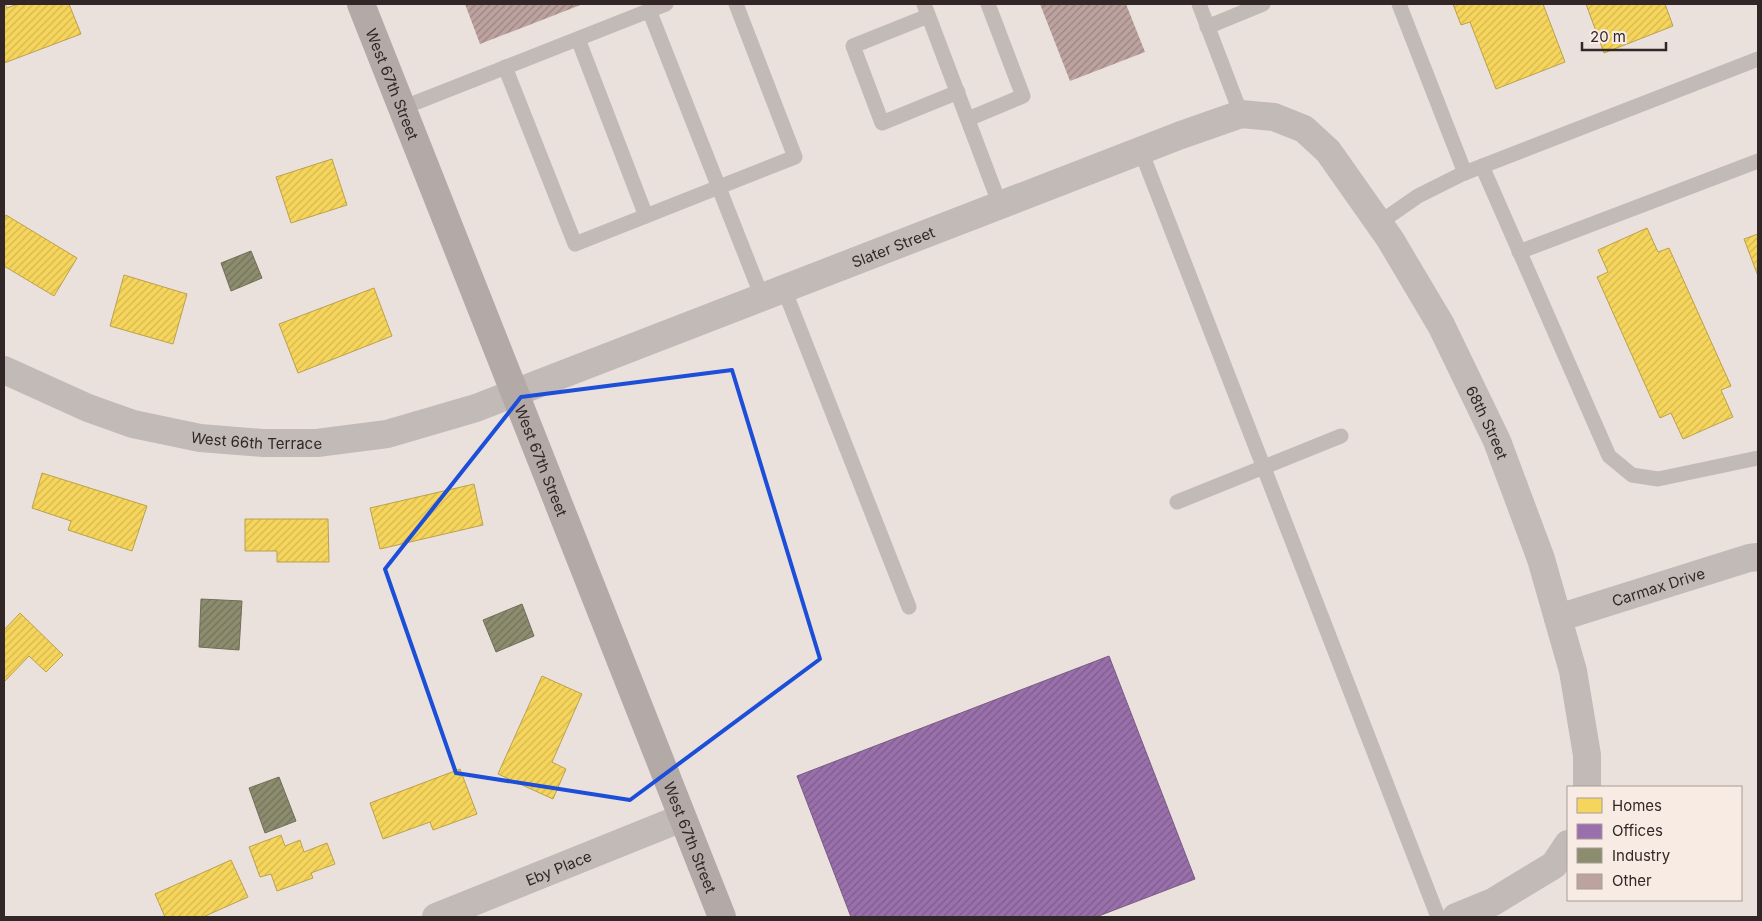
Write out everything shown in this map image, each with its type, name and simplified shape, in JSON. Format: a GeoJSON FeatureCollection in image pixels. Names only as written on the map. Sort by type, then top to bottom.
{"type":"FeatureCollection","features":[{"type":"Feature","properties":{"kind":"street","name":"West 67th Street"},"geometry":{"type":"LineString","coordinates":[[361,4],[722,917]]}},
{"type":"Feature","properties":{"kind":"street","name":"Slater Street"},"geometry":{"type":"LineString","coordinates":[[515,393],[1000,205],[1241,114],[1274,117]]}},
{"type":"Feature","properties":{"kind":"street","name":"68th Street"},"geometry":{"type":"LineString","coordinates":[[1274,117],[1304,129],[1328,151],[1379,223],[1440,325],[1497,441],[1541,558],[1573,671],[1587,755],[1587,786]]}},
{"type":"Feature","properties":{"kind":"street","name":"West 66th Terrace"},"geometry":{"type":"LineString","coordinates":[[5,373],[88,408],[133,424],[200,438],[263,443],[317,443],[387,434],[476,408],[515,393]]}},
{"type":"Feature","properties":{"kind":"street","name":"Carmax Drive"},"geometry":{"type":"LineString","coordinates":[[1558,618],[1749,558],[1758,557]]}},
{"type":"Feature","properties":{"kind":"street","name":"Eby Place"},"geometry":{"type":"LineString","coordinates":[[436,917],[682,818]]}},
{"type":"Feature","properties":{"kind":"street"},"geometry":{"type":"LineString","coordinates":[[1456,917],[1493,902],[1561,855]]}},
{"type":"Feature","properties":{"kind":"lane"},"geometry":{"type":"LineString","coordinates":[[402,108],[666,4]]}},
{"type":"Feature","properties":{"kind":"lane"},"geometry":{"type":"LineString","coordinates":[[505,67],[575,244],[795,157],[736,4]]}},
{"type":"Feature","properties":{"kind":"lane"},"geometry":{"type":"LineString","coordinates":[[968,119],[1023,96],[988,4]]}},
{"type":"Feature","properties":{"kind":"lane"},"geometry":{"type":"LineString","coordinates":[[1198,4],[1241,114]]}},
{"type":"Feature","properties":{"kind":"lane"},"geometry":{"type":"LineString","coordinates":[[1207,27],[1263,4]]}},
{"type":"Feature","properties":{"kind":"lane"},"geometry":{"type":"LineString","coordinates":[[1399,4],[1466,173]]}},
{"type":"Feature","properties":{"kind":"lane"},"geometry":{"type":"LineString","coordinates":[[649,10],[718,187],[773,293],[909,607]]}},
{"type":"Feature","properties":{"kind":"lane"},"geometry":{"type":"LineString","coordinates":[[958,92],[882,122],[853,46],[926,10],[958,92],[1000,205]]}},
{"type":"Feature","properties":{"kind":"lane"},"geometry":{"type":"LineString","coordinates":[[578,39],[646,216]]}},
{"type":"Feature","properties":{"kind":"lane"},"geometry":{"type":"LineString","coordinates":[[1379,223],[1418,196],[1482,166],[1758,59]]}},
{"type":"Feature","properties":{"kind":"lane"},"geometry":{"type":"LineString","coordinates":[[1141,151],[1438,917]]}},
{"type":"Feature","properties":{"kind":"lane"},"geometry":{"type":"LineString","coordinates":[[1519,252],[1758,161]]}},
{"type":"Feature","properties":{"kind":"lane"},"geometry":{"type":"LineString","coordinates":[[1482,166],[1609,456],[1632,476],[1658,479],[1758,458]]}},
{"type":"Feature","properties":{"kind":"lane"},"geometry":{"type":"LineString","coordinates":[[1176,502],[1341,436]]}},
{"type":"Feature","properties":{"kind":"highlighted area"},"geometry":{"type":"Polygon","coordinates":[[[732,370],[820,659],[630,800],[456,773],[385,569],[521,397],[732,370]]]}},
{"type":"Feature","properties":{"kind":"building: Homes"},"geometry":{"type":"Polygon","coordinates":[[[4,4],[7,8],[18,4],[69,4],[81,34],[4,63],[4,4]]]}},
{"type":"Feature","properties":{"kind":"building: Homes"},"geometry":{"type":"Polygon","coordinates":[[[1453,4],[1543,4],[1565,62],[1496,89],[1470,22],[1461,25],[1453,4]]]}},
{"type":"Feature","properties":{"kind":"building: Homes"},"geometry":{"type":"Polygon","coordinates":[[[1586,4],[1665,4],[1673,26],[1604,53],[1586,4]]]}},
{"type":"Feature","properties":{"kind":"building: Homes"},"geometry":{"type":"Polygon","coordinates":[[[332,159],[347,205],[291,223],[276,177],[332,159]]]}},
{"type":"Feature","properties":{"kind":"building: Homes"},"geometry":{"type":"Polygon","coordinates":[[[6,215],[77,258],[54,296],[4,266],[4,219],[6,215]]]}},
{"type":"Feature","properties":{"kind":"building: Homes"},"geometry":{"type":"Polygon","coordinates":[[[1647,228],[1658,252],[1669,248],[1731,386],[1721,390],[1733,417],[1683,439],[1671,413],[1660,418],[1597,277],[1608,272],[1598,250],[1647,228]]]}},
{"type":"Feature","properties":{"kind":"building: Homes"},"geometry":{"type":"Polygon","coordinates":[[[1758,234],[1758,276],[1744,239],[1758,234]]]}},
{"type":"Feature","properties":{"kind":"building: Homes"},"geometry":{"type":"Polygon","coordinates":[[[124,275],[187,294],[173,344],[110,326],[124,275]]]}},
{"type":"Feature","properties":{"kind":"building: Homes"},"geometry":{"type":"Polygon","coordinates":[[[374,288],[392,336],[298,373],[279,324],[374,288]]]}},
{"type":"Feature","properties":{"kind":"building: Homes"},"geometry":{"type":"Polygon","coordinates":[[[42,473],[147,506],[132,551],[68,530],[71,521],[32,508],[42,473]]]}},
{"type":"Feature","properties":{"kind":"building: Homes"},"geometry":{"type":"Polygon","coordinates":[[[474,484],[483,525],[380,549],[370,508],[474,484]]]}},
{"type":"Feature","properties":{"kind":"building: Homes"},"geometry":{"type":"Polygon","coordinates":[[[245,519],[328,519],[329,562],[277,562],[277,551],[245,551],[245,519]]]}},
{"type":"Feature","properties":{"kind":"building: Homes"},"geometry":{"type":"Polygon","coordinates":[[[20,613],[63,655],[46,672],[29,656],[4,682],[4,630],[20,613]]]}},
{"type":"Feature","properties":{"kind":"building: Homes"},"geometry":{"type":"Polygon","coordinates":[[[542,676],[582,694],[552,762],[566,769],[553,799],[498,774],[542,676]]]}},
{"type":"Feature","properties":{"kind":"building: Homes"},"geometry":{"type":"Polygon","coordinates":[[[460,769],[477,814],[433,830],[430,822],[383,839],[370,803],[460,769]]]}},
{"type":"Feature","properties":{"kind":"building: Homes"},"geometry":{"type":"Polygon","coordinates":[[[281,835],[285,846],[300,840],[304,852],[327,843],[335,864],[311,873],[313,878],[277,891],[271,874],[260,877],[249,847],[281,835]]]}},
{"type":"Feature","properties":{"kind":"building: Homes"},"geometry":{"type":"Polygon","coordinates":[[[231,860],[248,897],[203,917],[165,917],[155,894],[231,860]]]}},
{"type":"Feature","properties":{"kind":"building: Offices"},"geometry":{"type":"Polygon","coordinates":[[[1109,656],[1195,879],[1096,917],[851,917],[797,776],[1109,656]]]}},
{"type":"Feature","properties":{"kind":"building: Industry"},"geometry":{"type":"Polygon","coordinates":[[[251,251],[262,278],[231,291],[221,263],[251,251]]]}},
{"type":"Feature","properties":{"kind":"building: Industry"},"geometry":{"type":"Polygon","coordinates":[[[201,599],[242,601],[239,650],[199,647],[201,599]]]}},
{"type":"Feature","properties":{"kind":"building: Industry"},"geometry":{"type":"Polygon","coordinates":[[[522,604],[534,636],[496,652],[483,620],[522,604]]]}},
{"type":"Feature","properties":{"kind":"building: Industry"},"geometry":{"type":"Polygon","coordinates":[[[279,777],[296,821],[265,833],[249,788],[279,777]]]}},
{"type":"Feature","properties":{"kind":"building: Other"},"geometry":{"type":"Polygon","coordinates":[[[465,4],[583,4],[480,44],[465,4]]]}},
{"type":"Feature","properties":{"kind":"building: Other"},"geometry":{"type":"Polygon","coordinates":[[[1040,4],[1126,4],[1145,52],[1070,81],[1040,4]]]}}]}
